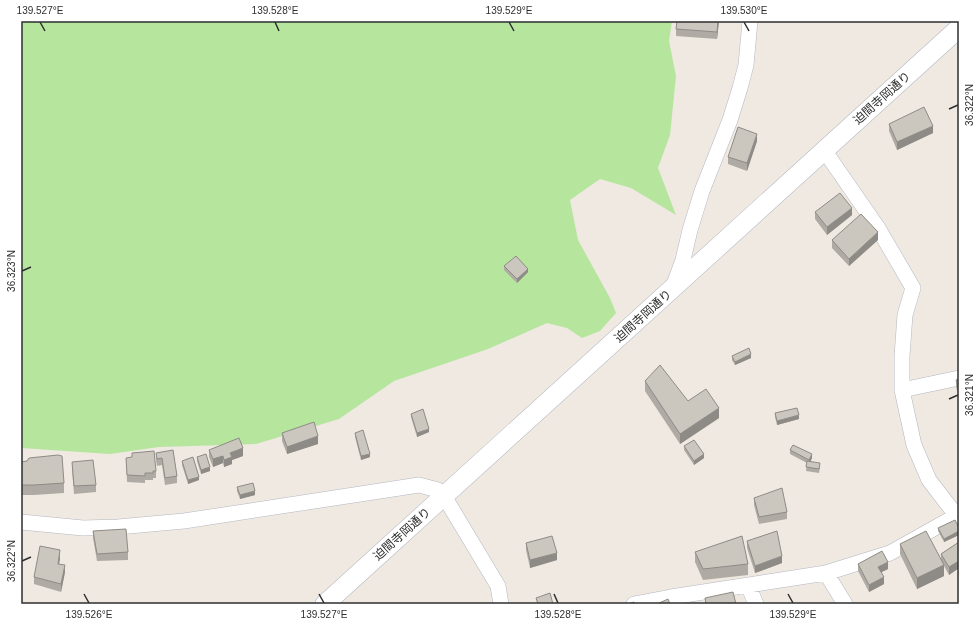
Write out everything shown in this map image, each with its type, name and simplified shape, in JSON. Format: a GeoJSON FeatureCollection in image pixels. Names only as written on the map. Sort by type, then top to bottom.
{"type":"FeatureCollection","features":[{"type":"Feature","properties":{"kind":"street"},"geometry":{"type":"LineString","coordinates":[[672,290],[683,260],[690,230],[702,191],[730,120],[740,88],[746,65],[750,21]]}},
{"type":"Feature","properties":{"kind":"street","name":"迫間寺岡通り"},"geometry":{"type":"LineString","coordinates":[[326,604],[959,28]]}},
{"type":"Feature","properties":{"kind":"street"},"geometry":{"type":"LineString","coordinates":[[634,604],[826,573],[890,553],[958,518],[929,480],[914,445],[902,390],[902,356],[905,315],[913,288],[878,228],[824,150]]}},
{"type":"Feature","properties":{"kind":"street"},"geometry":{"type":"LineString","coordinates":[[902,390],[959,378]]}},
{"type":"Feature","properties":{"kind":"street"},"geometry":{"type":"LineString","coordinates":[[21,522],[83,528],[118,527],[177,522],[419,485],[438,490],[444,496],[498,586],[501,604]]}},
{"type":"Feature","properties":{"kind":"street"},"geometry":{"type":"LineString","coordinates":[[826,573],[845,604]]}},
{"type":"Feature","properties":{"kind":"street"},"geometry":{"type":"LineString","coordinates":[[748,585],[756,604]]}},
{"type":"Feature","properties":{"kind":"green space"},"geometry":{"type":"Polygon","coordinates":[[[21,21],[672,21],[669,41],[676,76],[670,135],[658,168],[676,215],[631,188],[600,179],[570,200],[578,240],[610,298],[616,313],[600,331],[582,338],[567,328],[547,323],[488,349],[394,381],[339,419],[256,444],[159,447],[110,454],[21,448],[21,21]]]}},
{"type":"Feature","properties":{"kind":"building"},"geometry":{"type":"Polygon","coordinates":[[[677,21],[718,21],[717,32],[676,29],[677,21]]]}},
{"type":"Feature","properties":{"kind":"building"},"geometry":{"type":"Polygon","coordinates":[[[924,107],[933,126],[897,142],[889,124],[924,107]]]}},
{"type":"Feature","properties":{"kind":"building"},"geometry":{"type":"Polygon","coordinates":[[[738,127],[757,134],[747,163],[728,157],[738,127]]]}},
{"type":"Feature","properties":{"kind":"building"},"geometry":{"type":"Polygon","coordinates":[[[840,193],[852,208],[827,227],[815,212],[840,193]]]}},
{"type":"Feature","properties":{"kind":"building"},"geometry":{"type":"Polygon","coordinates":[[[861,214],[878,232],[849,259],[832,240],[861,214]]]}},
{"type":"Feature","properties":{"kind":"building"},"geometry":{"type":"Polygon","coordinates":[[[516,256],[528,269],[517,279],[504,266],[516,256]]]}},
{"type":"Feature","properties":{"kind":"building"},"geometry":{"type":"Polygon","coordinates":[[[749,348],[751,354],[735,362],[732,356],[749,348]]]}},
{"type":"Feature","properties":{"kind":"building"},"geometry":{"type":"Polygon","coordinates":[[[660,365],[688,401],[706,389],[719,408],[680,434],[645,381],[660,365]]]}},
{"type":"Feature","properties":{"kind":"building"},"geometry":{"type":"Polygon","coordinates":[[[959,379],[959,390],[956,380],[959,379]]]}},
{"type":"Feature","properties":{"kind":"building"},"geometry":{"type":"Polygon","coordinates":[[[797,408],[799,415],[777,421],[775,413],[797,408]]]}},
{"type":"Feature","properties":{"kind":"building"},"geometry":{"type":"Polygon","coordinates":[[[423,409],[429,429],[417,433],[411,414],[423,409]]]}},
{"type":"Feature","properties":{"kind":"building"},"geometry":{"type":"Polygon","coordinates":[[[314,422],[318,436],[287,447],[282,433],[314,422]]]}},
{"type":"Feature","properties":{"kind":"building"},"geometry":{"type":"Polygon","coordinates":[[[363,430],[370,454],[361,456],[355,433],[363,430]]]}},
{"type":"Feature","properties":{"kind":"building"},"geometry":{"type":"Polygon","coordinates":[[[239,438],[243,448],[230,453],[232,457],[224,460],[223,456],[213,459],[209,450],[239,438]]]}},
{"type":"Feature","properties":{"kind":"building"},"geometry":{"type":"Polygon","coordinates":[[[694,440],[704,454],[694,461],[684,446],[694,440]]]}},
{"type":"Feature","properties":{"kind":"building"},"geometry":{"type":"Polygon","coordinates":[[[793,445],[812,454],[809,460],[790,450],[793,445]]]}},
{"type":"Feature","properties":{"kind":"building"},"geometry":{"type":"Polygon","coordinates":[[[173,450],[177,476],[165,478],[162,458],[157,459],[156,453],[173,450]]]}},
{"type":"Feature","properties":{"kind":"building"},"geometry":{"type":"Polygon","coordinates":[[[154,451],[156,471],[153,471],[153,473],[145,473],[145,476],[127,475],[126,458],[132,457],[132,453],[154,451]]]}},
{"type":"Feature","properties":{"kind":"building"},"geometry":{"type":"Polygon","coordinates":[[[206,454],[210,467],[201,470],[197,457],[206,454]]]}},
{"type":"Feature","properties":{"kind":"building"},"geometry":{"type":"Polygon","coordinates":[[[58,455],[62,456],[64,483],[21,485],[21,462],[27,461],[29,458],[58,455]]]}},
{"type":"Feature","properties":{"kind":"building"},"geometry":{"type":"Polygon","coordinates":[[[193,457],[199,477],[188,480],[182,461],[193,457]]]}},
{"type":"Feature","properties":{"kind":"building"},"geometry":{"type":"Polygon","coordinates":[[[93,460],[96,485],[74,486],[72,462],[93,460]]]}},
{"type":"Feature","properties":{"kind":"building"},"geometry":{"type":"Polygon","coordinates":[[[807,461],[820,463],[819,469],[806,467],[807,461]]]}},
{"type":"Feature","properties":{"kind":"building"},"geometry":{"type":"Polygon","coordinates":[[[253,483],[255,491],[240,495],[237,487],[253,483]]]}},
{"type":"Feature","properties":{"kind":"building"},"geometry":{"type":"Polygon","coordinates":[[[782,488],[787,512],[759,517],[754,498],[782,488]]]}},
{"type":"Feature","properties":{"kind":"building"},"geometry":{"type":"Polygon","coordinates":[[[955,520],[959,531],[944,539],[938,528],[955,520]]]}},
{"type":"Feature","properties":{"kind":"building"},"geometry":{"type":"Polygon","coordinates":[[[126,529],[128,552],[97,554],[93,531],[126,529]]]}},
{"type":"Feature","properties":{"kind":"building"},"geometry":{"type":"Polygon","coordinates":[[[777,531],[782,556],[755,566],[747,541],[777,531]]]}},
{"type":"Feature","properties":{"kind":"building"},"geometry":{"type":"Polygon","coordinates":[[[926,531],[944,565],[917,578],[900,544],[926,531]]]}},
{"type":"Feature","properties":{"kind":"building"},"geometry":{"type":"Polygon","coordinates":[[[552,536],[557,553],[530,560],[526,543],[552,536]]]}},
{"type":"Feature","properties":{"kind":"building"},"geometry":{"type":"Polygon","coordinates":[[[742,536],[748,564],[703,569],[695,552],[742,536]]]}},
{"type":"Feature","properties":{"kind":"building"},"geometry":{"type":"Polygon","coordinates":[[[959,542],[959,561],[949,567],[941,554],[959,542]]]}},
{"type":"Feature","properties":{"kind":"building"},"geometry":{"type":"Polygon","coordinates":[[[40,546],[60,550],[58,564],[65,565],[61,584],[34,577],[40,546]]]}},
{"type":"Feature","properties":{"kind":"building"},"geometry":{"type":"Polygon","coordinates":[[[882,551],[888,562],[878,567],[884,577],[869,585],[858,564],[882,551]]]}},
{"type":"Feature","properties":{"kind":"building"},"geometry":{"type":"Polygon","coordinates":[[[733,592],[736,604],[706,604],[705,598],[733,592]]]}},
{"type":"Feature","properties":{"kind":"building"},"geometry":{"type":"Polygon","coordinates":[[[550,593],[553,604],[538,604],[536,598],[550,593]]]}},
{"type":"Feature","properties":{"kind":"building"},"geometry":{"type":"Polygon","coordinates":[[[668,599],[670,604],[657,604],[668,599]]]}}]}
